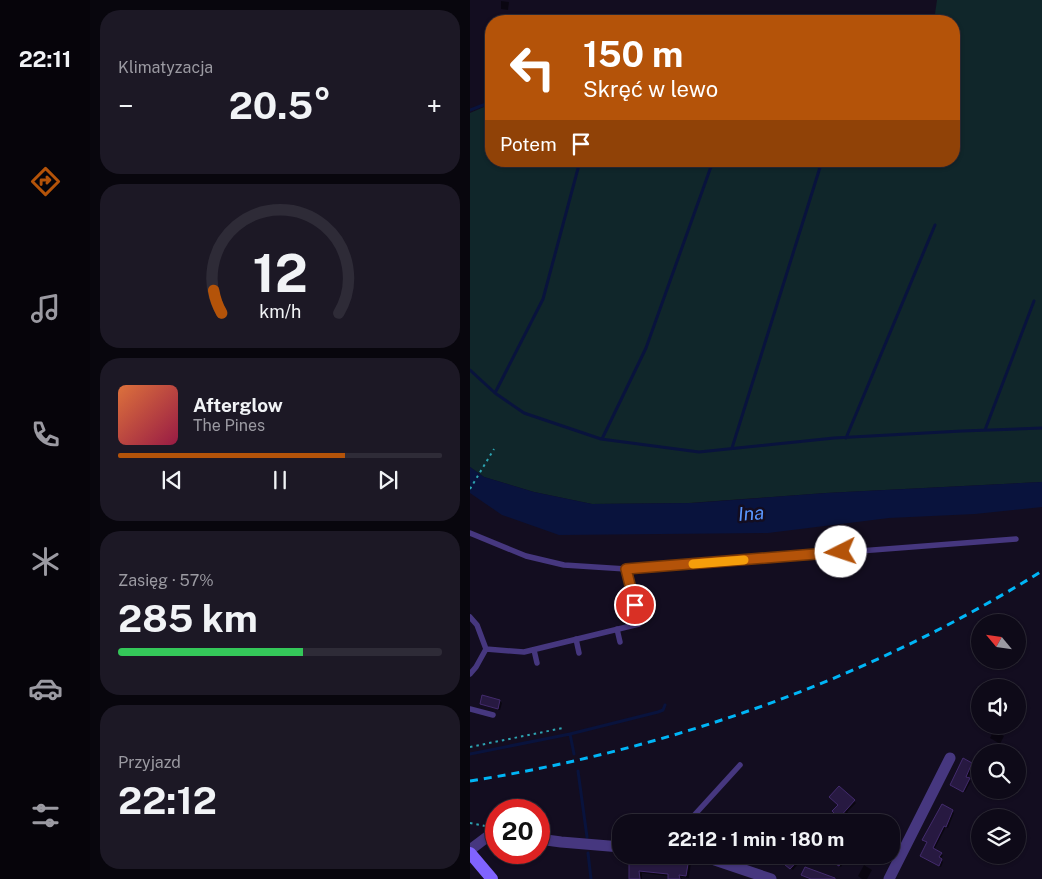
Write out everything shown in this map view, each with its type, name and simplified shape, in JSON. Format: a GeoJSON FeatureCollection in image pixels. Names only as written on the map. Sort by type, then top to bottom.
{"type":"FeatureCollection","features":[{"type":"Feature","properties":{"kind":"main road"},"geometry":{"type":"LineString","coordinates":[[470,852],[492,879]]}},
{"type":"Feature","properties":{"kind":"street"},"geometry":{"type":"LineString","coordinates":[[889,879],[950,758]]}},
{"type":"Feature","properties":{"kind":"street"},"geometry":{"type":"LineString","coordinates":[[470,852],[485,839]]}},
{"type":"Feature","properties":{"kind":"street"},"geometry":{"type":"LineString","coordinates":[[550,840],[612,846]]}},
{"type":"Feature","properties":{"kind":"street"},"geometry":{"type":"LineString","coordinates":[[727,864],[771,879]]}},
{"type":"Feature","properties":{"kind":"lane"},"geometry":{"type":"LineString","coordinates":[[470,533],[526,556],[564,565],[626,569],[1016,539]]}},
{"type":"Feature","properties":{"kind":"lane"},"geometry":{"type":"LineString","coordinates":[[486,650],[524,652],[639,624],[626,569]]}},
{"type":"Feature","properties":{"kind":"lane"},"geometry":{"type":"LineString","coordinates":[[470,617],[477,625],[486,650]]}},
{"type":"Feature","properties":{"kind":"lane"},"geometry":{"type":"LineString","coordinates":[[617,629],[620,642]]}},
{"type":"Feature","properties":{"kind":"lane"},"geometry":{"type":"LineString","coordinates":[[576,639],[579,653]]}},
{"type":"Feature","properties":{"kind":"lane"},"geometry":{"type":"LineString","coordinates":[[470,674],[486,650]]}},
{"type":"Feature","properties":{"kind":"lane"},"geometry":{"type":"LineString","coordinates":[[534,650],[537,663]]}},
{"type":"Feature","properties":{"kind":"lane"},"geometry":{"type":"LineString","coordinates":[[470,709],[493,715]]}},
{"type":"Feature","properties":{"kind":"lane"},"geometry":{"type":"LineString","coordinates":[[695,814],[740,765]]}},
{"type":"Feature","properties":{"kind":"path"},"geometry":{"type":"LineString","coordinates":[[470,489],[494,449]]}},
{"type":"Feature","properties":{"kind":"path"},"geometry":{"type":"LineString","coordinates":[[470,747],[563,728]]}},
{"type":"Feature","properties":{"kind":"path"},"geometry":{"type":"LineString","coordinates":[[470,823],[485,827]]}},
{"type":"Feature","properties":{"kind":"green space"},"geometry":{"type":"Polygon","coordinates":[[[937,0],[1042,0],[1042,482],[826,493],[689,503],[592,504],[534,492],[484,477],[470,467],[470,113],[485,107],[485,167],[960,167],[960,15],[935,15],[937,0]]]}},
{"type":"Feature","properties":{"kind":"water","name":"Ina"},"geometry":{"type":"Polygon","coordinates":[[[470,467],[484,477],[534,492],[592,504],[692,503],[826,493],[1042,482],[1042,507],[975,514],[889,518],[768,533],[559,535],[502,515],[470,493],[470,467]]]}},
{"type":"Feature","properties":{"kind":"building"},"geometry":{"type":"Polygon","coordinates":[[[482,695],[500,700],[498,709],[480,704],[482,695]]]}},
{"type":"Feature","properties":{"kind":"building"},"geometry":{"type":"Polygon","coordinates":[[[963,758],[971,762],[966,777],[970,778],[963,792],[950,785],[963,758]]]}},
{"type":"Feature","properties":{"kind":"building"},"geometry":{"type":"Polygon","coordinates":[[[839,786],[855,800],[843,814],[835,814],[832,811],[838,805],[829,797],[839,786]]]}},
{"type":"Feature","properties":{"kind":"building"},"geometry":{"type":"Polygon","coordinates":[[[942,804],[953,810],[946,827],[944,826],[933,848],[942,853],[939,857],[942,859],[939,866],[920,856],[927,842],[922,840],[942,804]]]}},
{"type":"Feature","properties":{"kind":"building"},"geometry":{"type":"Polygon","coordinates":[[[629,864],[688,864],[686,876],[679,875],[680,879],[668,879],[668,874],[639,871],[640,879],[629,879],[629,864]]]}},
{"type":"Feature","properties":{"kind":"building"},"geometry":{"type":"Polygon","coordinates":[[[784,864],[795,864],[790,869],[784,864]]]}},
{"type":"Feature","properties":{"kind":"building"},"geometry":{"type":"Polygon","coordinates":[[[805,867],[835,879],[811,879],[801,875],[805,867]]]}},
{"type":"Feature","properties":{"kind":"waterway"},"geometry":{"type":"LineString","coordinates":[[470,110],[485,104]]}},
{"type":"Feature","properties":{"kind":"waterway"},"geometry":{"type":"LineString","coordinates":[[495,393],[543,299],[578,167]]}},
{"type":"Feature","properties":{"kind":"waterway"},"geometry":{"type":"LineString","coordinates":[[602,439],[646,348],[711,167]]}},
{"type":"Feature","properties":{"kind":"waterway"},"geometry":{"type":"LineString","coordinates":[[732,448],[820,167]]}},
{"type":"Feature","properties":{"kind":"waterway"},"geometry":{"type":"LineString","coordinates":[[846,438],[935,225]]}},
{"type":"Feature","properties":{"kind":"waterway"},"geometry":{"type":"LineString","coordinates":[[985,430],[1034,301]]}},
{"type":"Feature","properties":{"kind":"waterway"},"geometry":{"type":"LineString","coordinates":[[470,370],[495,393],[524,413],[601,439],[699,452],[834,438],[1042,428]]}},
{"type":"Feature","properties":{"kind":"waterway"},"geometry":{"type":"LineString","coordinates":[[470,754],[570,734],[658,712],[663,710],[665,705]]}},
{"type":"Feature","properties":{"kind":"waterway"},"geometry":{"type":"LineString","coordinates":[[570,734],[574,754]]}},
{"type":"Feature","properties":{"kind":"waterway"},"geometry":{"type":"LineString","coordinates":[[578,771],[587,837]]}},
{"type":"Feature","properties":{"kind":"waterway"},"geometry":{"type":"LineString","coordinates":[[588,853],[591,879]]}},
{"type":"Feature","properties":{"kind":"railway"},"geometry":{"type":"LineString","coordinates":[[470,781],[620,750],[694,729],[766,704],[838,676],[908,645],[976,610],[1042,571]]}},
{"type":"Feature","properties":{"kind":"slow traffic"},"geometry":{"type":"LineString","coordinates":[[693,564],[744,560]]}},
{"type":"Feature","properties":{"kind":"route"},"geometry":{"type":"LineString","coordinates":[[635,605],[626,569],[841,552]]}}]}
